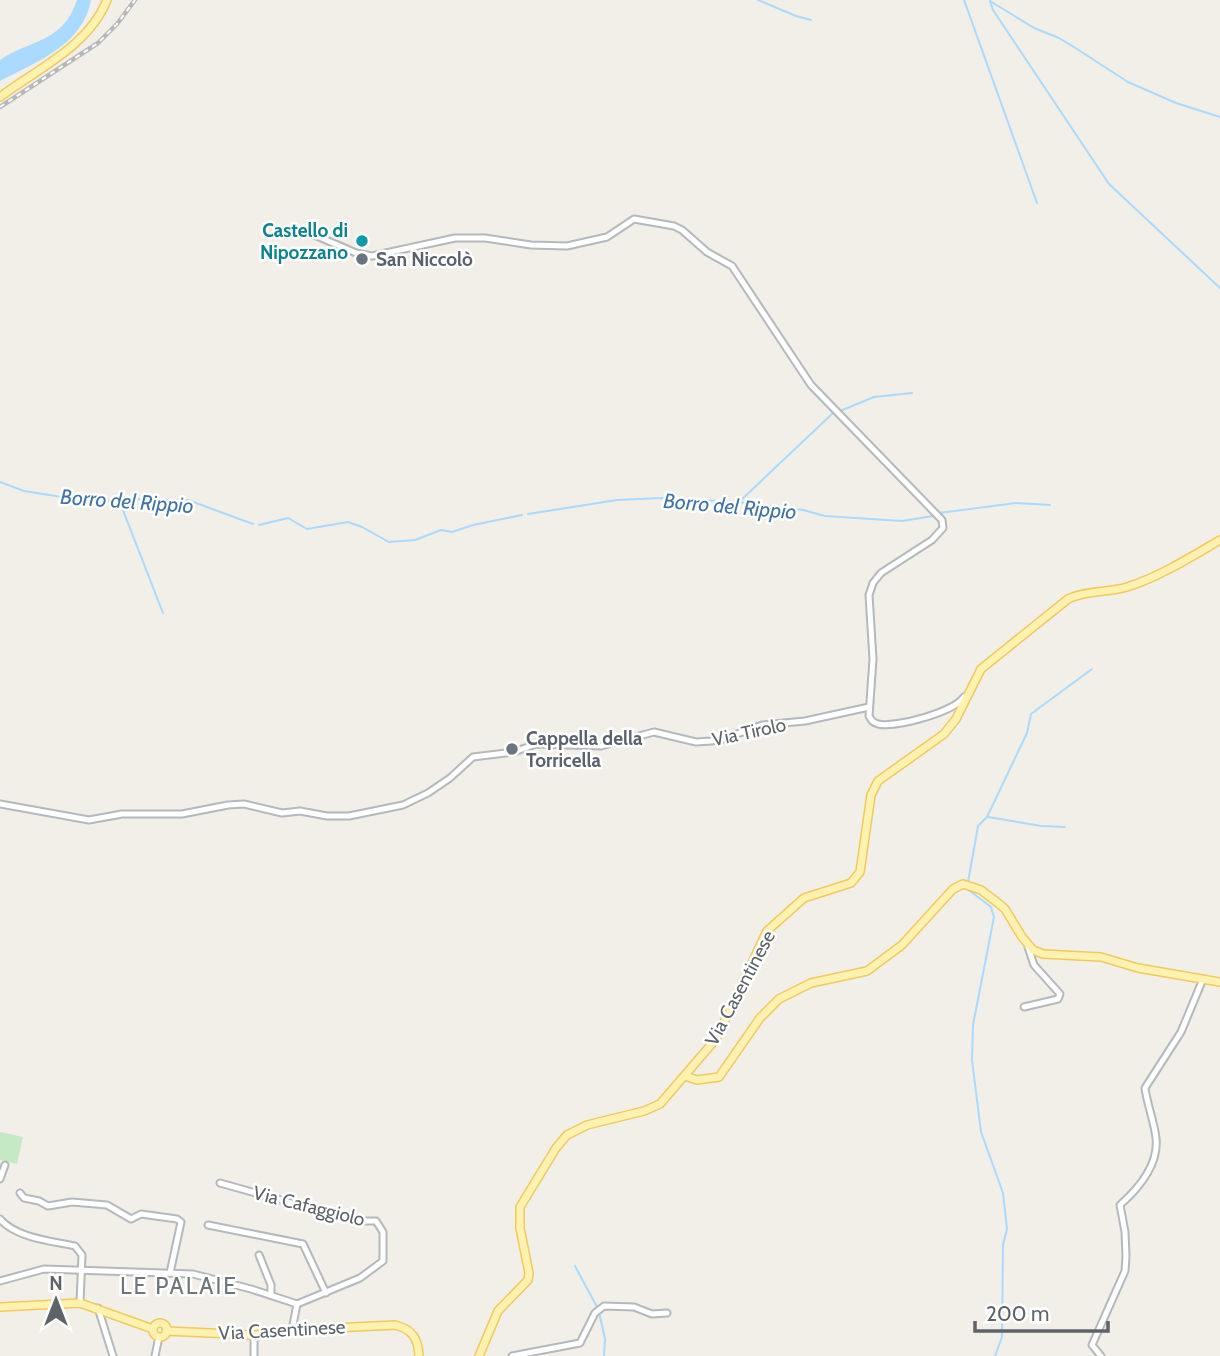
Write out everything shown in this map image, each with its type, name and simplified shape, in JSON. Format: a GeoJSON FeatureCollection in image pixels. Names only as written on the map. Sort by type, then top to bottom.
{"type":"FeatureCollection","features":[{"type":"Feature","properties":{"kind":"main road"},"geometry":{"type":"LineString","coordinates":[[0,97],[60,56],[80,38],[93,26],[107,0]]}},
{"type":"Feature","properties":{"kind":"main road","name":"Via Casentinese"},"geometry":{"type":"LineString","coordinates":[[479,1356],[498,1311],[527,1280],[529,1273],[520,1228],[520,1206],[556,1148],[568,1135],[587,1125],[660,1104],[685,1076],[722,1029],[767,932],[804,898],[851,883],[857,878],[867,832],[871,795],[878,781],[944,734],[956,719],[981,669],[1068,598],[1127,587],[1194,556],[1220,540]]}},
{"type":"Feature","properties":{"kind":"main road"},"geometry":{"type":"LineString","coordinates":[[685,1076],[697,1080],[719,1077],[730,1065],[760,1018],[779,999],[811,983],[867,971],[902,945],[953,889],[962,884],[981,890],[1005,909],[1033,950],[1043,954],[1094,956],[1138,968],[1220,982]]}},
{"type":"Feature","properties":{"kind":"main road","name":"Via Casentinese"},"geometry":{"type":"LineString","coordinates":[[0,1307],[80,1303],[153,1329],[157,1324],[161,1324],[166,1327],[166,1331],[254,1335],[292,1330],[394,1325],[405,1328],[415,1336],[419,1356]]}},
{"type":"Feature","properties":{"kind":"main road"},"geometry":{"type":"LineString","coordinates":[[153,1329],[159,1337],[166,1331]]}},
{"type":"Feature","properties":{"kind":"street"},"geometry":{"type":"LineString","coordinates":[[310,233],[356,253],[372,256],[455,238],[485,238],[531,245],[566,246],[607,237],[634,219],[674,226],[682,230],[707,252],[732,266],[811,385],[942,520],[943,528],[932,540],[888,568],[873,583],[869,594],[873,659],[869,716],[873,722],[887,724],[937,714],[951,709],[964,697],[967,698]]}},
{"type":"Feature","properties":{"kind":"street","name":"Via Tirolo"},"geometry":{"type":"LineString","coordinates":[[0,804],[89,820],[122,814],[182,814],[244,804],[282,813],[300,811],[327,816],[349,816],[403,805],[450,778],[473,757],[536,744],[601,746],[654,732],[696,742],[713,741],[762,725],[805,721],[869,706]]}},
{"type":"Feature","properties":{"kind":"street"},"geometry":{"type":"LineString","coordinates":[[1024,1007],[1049,1003],[1058,999],[1060,994],[1034,965],[1027,942]]}},
{"type":"Feature","properties":{"kind":"street"},"geometry":{"type":"LineString","coordinates":[[1101,1356],[1091,1345],[1125,1271],[1125,1232],[1119,1205],[1149,1172],[1155,1154],[1156,1138],[1145,1088],[1181,1032],[1203,979]]}},
{"type":"Feature","properties":{"kind":"street"},"geometry":{"type":"LineString","coordinates":[[0,1179],[5,1165]]}},
{"type":"Feature","properties":{"kind":"street","name":"Via Cafaggiolo"},"geometry":{"type":"LineString","coordinates":[[220,1183],[356,1221],[376,1222],[383,1232],[383,1261],[360,1278],[297,1304]]}},
{"type":"Feature","properties":{"kind":"street"},"geometry":{"type":"LineString","coordinates":[[20,1193],[24,1198],[48,1206],[72,1202],[94,1203],[107,1205],[131,1219],[141,1214],[177,1219],[181,1222],[170,1273]]}},
{"type":"Feature","properties":{"kind":"street"},"geometry":{"type":"LineString","coordinates":[[0,1219],[7,1227],[75,1246],[82,1255],[80,1303]]}},
{"type":"Feature","properties":{"kind":"street","name":"Via Cafaggiolo"},"geometry":{"type":"LineString","coordinates":[[208,1225],[303,1244],[326,1293]]}},
{"type":"Feature","properties":{"kind":"street"},"geometry":{"type":"LineString","coordinates":[[259,1255],[271,1285],[271,1296]]}},
{"type":"Feature","properties":{"kind":"street"},"geometry":{"type":"LineString","coordinates":[[0,1281],[44,1269],[193,1275],[297,1304],[292,1330]]}},
{"type":"Feature","properties":{"kind":"street"},"geometry":{"type":"LineString","coordinates":[[512,1356],[580,1343],[595,1313],[604,1306],[634,1307],[652,1314],[667,1313]]}},
{"type":"Feature","properties":{"kind":"street"},"geometry":{"type":"LineString","coordinates":[[98,1308],[113,1356]]}},
{"type":"Feature","properties":{"kind":"street"},"geometry":{"type":"LineString","coordinates":[[254,1335],[254,1356]]}},
{"type":"Feature","properties":{"kind":"street"},"geometry":{"type":"LineString","coordinates":[[155,1356],[159,1337]]}},
{"type":"Feature","properties":{"kind":"green space"},"geometry":{"type":"Polygon","coordinates":[[[0,1132],[23,1137],[17,1164],[0,1160],[0,1132]]]}},
{"type":"Feature","properties":{"kind":"water"},"geometry":{"type":"Polygon","coordinates":[[[77,0],[91,0],[86,16],[68,40],[43,59],[0,81],[0,60],[55,32],[71,14],[77,0]]]}},
{"type":"Feature","properties":{"kind":"waterway"},"geometry":{"type":"LineString","coordinates":[[758,0],[811,20]]}},
{"type":"Feature","properties":{"kind":"waterway"},"geometry":{"type":"LineString","coordinates":[[964,0],[1037,203]]}},
{"type":"Feature","properties":{"kind":"waterway"},"geometry":{"type":"LineString","coordinates":[[990,1],[993,10],[1109,184],[1220,288]]}},
{"type":"Feature","properties":{"kind":"waterway"},"geometry":{"type":"LineString","coordinates":[[990,1],[1034,28],[1059,38],[1128,82],[1176,103],[1220,117]]}},
{"type":"Feature","properties":{"kind":"waterway"},"geometry":{"type":"LineString","coordinates":[[840,411],[874,397],[912,393]]}},
{"type":"Feature","properties":{"kind":"waterway"},"geometry":{"type":"LineString","coordinates":[[739,502],[832,414]]}},
{"type":"Feature","properties":{"kind":"waterway","name":"Borro del Rippio"},"geometry":{"type":"LineString","coordinates":[[0,482],[24,491],[93,502],[122,499],[188,500],[253,524]]}},
{"type":"Feature","properties":{"kind":"waterway","name":"Borro del Rippio"},"geometry":{"type":"LineString","coordinates":[[528,514],[617,500],[662,498],[738,502],[803,510],[825,516],[902,521],[933,516]]}},
{"type":"Feature","properties":{"kind":"waterway"},"geometry":{"type":"LineString","coordinates":[[119,500],[163,613]]}},
{"type":"Feature","properties":{"kind":"waterway","name":"Borro del Rippio"},"geometry":{"type":"LineString","coordinates":[[939,513],[1016,503],[1050,505]]}},
{"type":"Feature","properties":{"kind":"waterway","name":"Borro del Rippio"},"geometry":{"type":"LineString","coordinates":[[259,525],[288,518],[307,529],[348,522],[389,542],[415,540],[441,530],[452,532],[522,515]]}},
{"type":"Feature","properties":{"kind":"waterway"},"geometry":{"type":"LineString","coordinates":[[968,882],[978,826],[987,817],[1027,733],[1031,714],[1092,669]]}},
{"type":"Feature","properties":{"kind":"waterway"},"geometry":{"type":"LineString","coordinates":[[988,817],[1065,827]]}},
{"type":"Feature","properties":{"kind":"waterway"},"geometry":{"type":"LineString","coordinates":[[969,888],[991,907],[994,917],[973,1025],[972,1060],[981,1132],[1003,1193],[1007,1229],[1003,1245],[1002,1337],[995,1356]]}},
{"type":"Feature","properties":{"kind":"waterway"},"geometry":{"type":"LineString","coordinates":[[575,1266],[597,1307]]}},
{"type":"Feature","properties":{"kind":"waterway"},"geometry":{"type":"LineString","coordinates":[[599,1312],[605,1339],[604,1356]]}},
{"type":"Feature","properties":{"kind":"railway"},"geometry":{"type":"LineString","coordinates":[[0,107],[98,43],[135,0]]}},
{"type":"Feature","properties":{"kind":"place","name":"Castello di Nipozzano"},"geometry":{"type":"Point","coordinates":[362,241]}},
{"type":"Feature","properties":{"kind":"place","name":"San Niccolò"},"geometry":{"type":"Point","coordinates":[362,259]}},
{"type":"Feature","properties":{"kind":"place","name":"Cappella della Torricella"},"geometry":{"type":"Point","coordinates":[512,749]}},
{"type":"Feature","properties":{"kind":"district","name":"LE PALAIE"},"geometry":{"type":"Point","coordinates":[179,1286]}}]}
